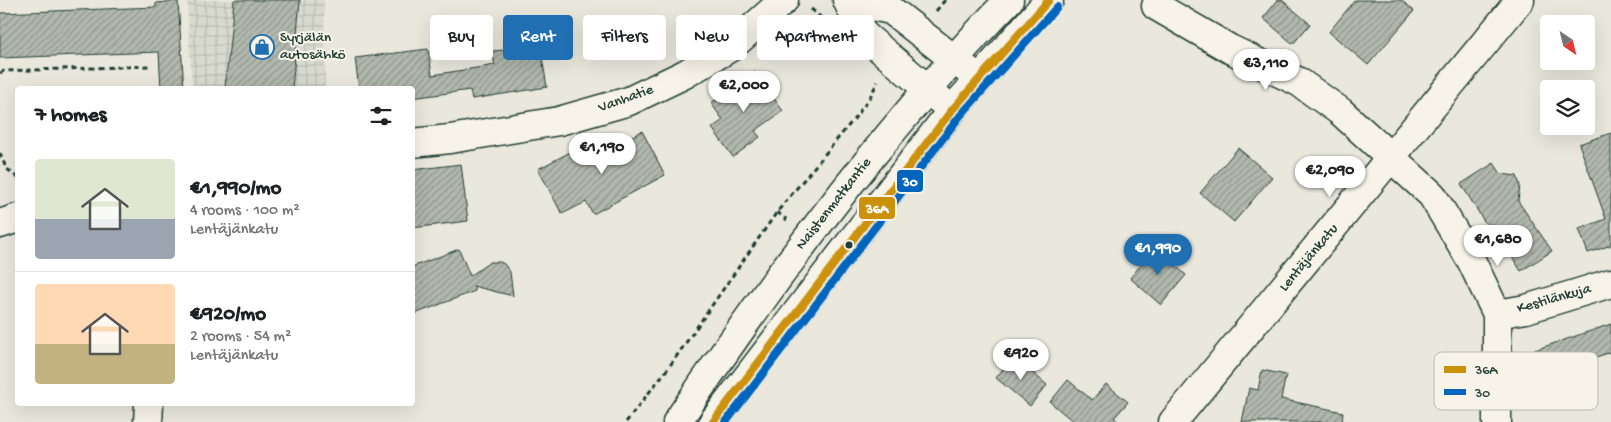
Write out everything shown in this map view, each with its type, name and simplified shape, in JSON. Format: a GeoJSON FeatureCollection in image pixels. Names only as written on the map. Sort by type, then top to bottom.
{"type":"FeatureCollection","features":[{"type":"Feature","properties":{"kind":"street","name":"Vanhatie"},"geometry":{"type":"LineString","coordinates":[[415,143],[450,140],[559,121],[629,101],[685,74],[731,48],[784,0]]}},
{"type":"Feature","properties":{"kind":"street"},"geometry":{"type":"LineString","coordinates":[[848,0],[891,10],[978,78]]}},
{"type":"Feature","properties":{"kind":"street"},"geometry":{"type":"LineString","coordinates":[[848,0],[863,34],[952,110]]}},
{"type":"Feature","properties":{"kind":"street","name":"Naistenmatkantie"},"geometry":{"type":"LineString","coordinates":[[677,422],[758,304],[819,222],[926,89],[1009,0]]}},
{"type":"Feature","properties":{"kind":"street"},"geometry":{"type":"LineString","coordinates":[[713,422],[952,110],[978,78],[1049,0]]}},
{"type":"Feature","properties":{"kind":"street","name":"Lentäjänkatu"},"geometry":{"type":"LineString","coordinates":[[1172,422],[1330,233],[1390,157],[1520,0]]}},
{"type":"Feature","properties":{"kind":"street"},"geometry":{"type":"LineString","coordinates":[[1156,6],[1230,49],[1299,82],[1341,112],[1432,195],[1471,260],[1497,314],[1497,352]]}},
{"type":"Feature","properties":{"kind":"street"},"geometry":{"type":"LineString","coordinates":[[0,224],[15,219]]}},
{"type":"Feature","properties":{"kind":"street","name":"Kestilänkuja"},"geometry":{"type":"LineString","coordinates":[[1497,314],[1526,309],[1611,283]]}},
{"type":"Feature","properties":{"kind":"street"},"geometry":{"type":"LineString","coordinates":[[148,422],[149,406]]}},
{"type":"Feature","properties":{"kind":"path"},"geometry":{"type":"LineString","coordinates":[[919,32],[945,0]]}},
{"type":"Feature","properties":{"kind":"path"},"geometry":{"type":"LineString","coordinates":[[626,422],[686,343],[777,212],[854,119],[869,99],[881,76],[893,61]]}},
{"type":"Feature","properties":{"kind":"path"},"geometry":{"type":"LineString","coordinates":[[0,73],[4,71],[151,66]]}},
{"type":"Feature","properties":{"kind":"path"},"geometry":{"type":"LineString","coordinates":[[0,153],[6,168],[15,176]]}},
{"type":"Feature","properties":{"kind":"shaded area"},"geometry":{"type":"Polygon","coordinates":[[[187,0],[324,0],[325,86],[192,86],[187,0]]]}},
{"type":"Feature","properties":{"kind":"building","name":"Syrjälän autosähkö"},"geometry":{"type":"Polygon","coordinates":[[[234,0],[300,0],[292,86],[225,86],[234,0]]]}},
{"type":"Feature","properties":{"kind":"building"},"geometry":{"type":"Polygon","coordinates":[[[1278,0],[1282,0],[1310,24],[1293,44],[1263,18],[1278,0]]]}},
{"type":"Feature","properties":{"kind":"building"},"geometry":{"type":"Polygon","coordinates":[[[1355,0],[1401,0],[1414,11],[1368,65],[1329,32],[1355,0]]]}},
{"type":"Feature","properties":{"kind":"building"},"geometry":{"type":"Polygon","coordinates":[[[178,1],[184,86],[161,86],[159,52],[0,58],[0,13],[156,7],[156,3],[178,1]]]}},
{"type":"Feature","properties":{"kind":"building"},"geometry":{"type":"Polygon","coordinates":[[[428,49],[432,75],[495,65],[493,51],[503,50],[503,60],[542,60],[547,87],[472,99],[470,90],[415,98],[415,86],[359,86],[355,58],[428,49]]]}},
{"type":"Feature","properties":{"kind":"building"},"geometry":{"type":"Polygon","coordinates":[[[755,72],[783,111],[755,131],[760,137],[733,157],[712,128],[723,120],[711,103],[755,72]]]}},
{"type":"Feature","properties":{"kind":"building"},"geometry":{"type":"Polygon","coordinates":[[[642,131],[665,175],[593,214],[586,202],[562,214],[538,169],[580,147],[587,160],[642,131]]]}},
{"type":"Feature","properties":{"kind":"building"},"geometry":{"type":"Polygon","coordinates":[[[1611,133],[1611,245],[1588,253],[1579,229],[1606,219],[1579,144],[1611,133]]]}},
{"type":"Feature","properties":{"kind":"building"},"geometry":{"type":"Polygon","coordinates":[[[1238,148],[1272,177],[1234,222],[1200,193],[1238,148]]]}},
{"type":"Feature","properties":{"kind":"building"},"geometry":{"type":"Polygon","coordinates":[[[1494,163],[1501,174],[1517,176],[1520,186],[1518,201],[1552,251],[1521,271],[1491,224],[1487,226],[1461,184],[1494,163]]]}},
{"type":"Feature","properties":{"kind":"building"},"geometry":{"type":"Polygon","coordinates":[[[461,164],[468,221],[415,228],[415,170],[461,164]]]}},
{"type":"Feature","properties":{"kind":"building"},"geometry":{"type":"Polygon","coordinates":[[[1155,248],[1186,275],[1161,305],[1130,278],[1155,248]]]}},
{"type":"Feature","properties":{"kind":"building"},"geometry":{"type":"Polygon","coordinates":[[[459,249],[470,276],[490,262],[504,264],[510,272],[513,296],[473,286],[475,291],[415,314],[415,266],[459,249]]]}},
{"type":"Feature","properties":{"kind":"building"},"geometry":{"type":"Polygon","coordinates":[[[1611,324],[1611,352],[1598,356],[1598,352],[1529,352],[1611,324]]]}},
{"type":"Feature","properties":{"kind":"building"},"geometry":{"type":"Polygon","coordinates":[[[1013,356],[1047,385],[1030,406],[996,378],[1013,356]]]}},
{"type":"Feature","properties":{"kind":"building"},"geometry":{"type":"Polygon","coordinates":[[[1262,370],[1286,375],[1281,399],[1343,412],[1342,422],[1242,422],[1249,388],[1258,390],[1262,370]]]}},
{"type":"Feature","properties":{"kind":"building"},"geometry":{"type":"Polygon","coordinates":[[[1068,380],[1092,400],[1106,384],[1128,402],[1114,418],[1119,422],[1074,422],[1050,402],[1068,380]]]}},
{"type":"Feature","properties":{"kind":"transit line","name":"36A"},"geometry":{"type":"LineString","coordinates":[[713,422],[952,110],[1049,0]]}},
{"type":"Feature","properties":{"kind":"transit line","name":"30"},"geometry":{"type":"LineString","coordinates":[[726,422],[960,116],[1057,7]]}},
{"type":"Feature","properties":{"kind":"place","name":"Syrjälän autosähkö"},"geometry":{"type":"Point","coordinates":[262,47]}}]}
